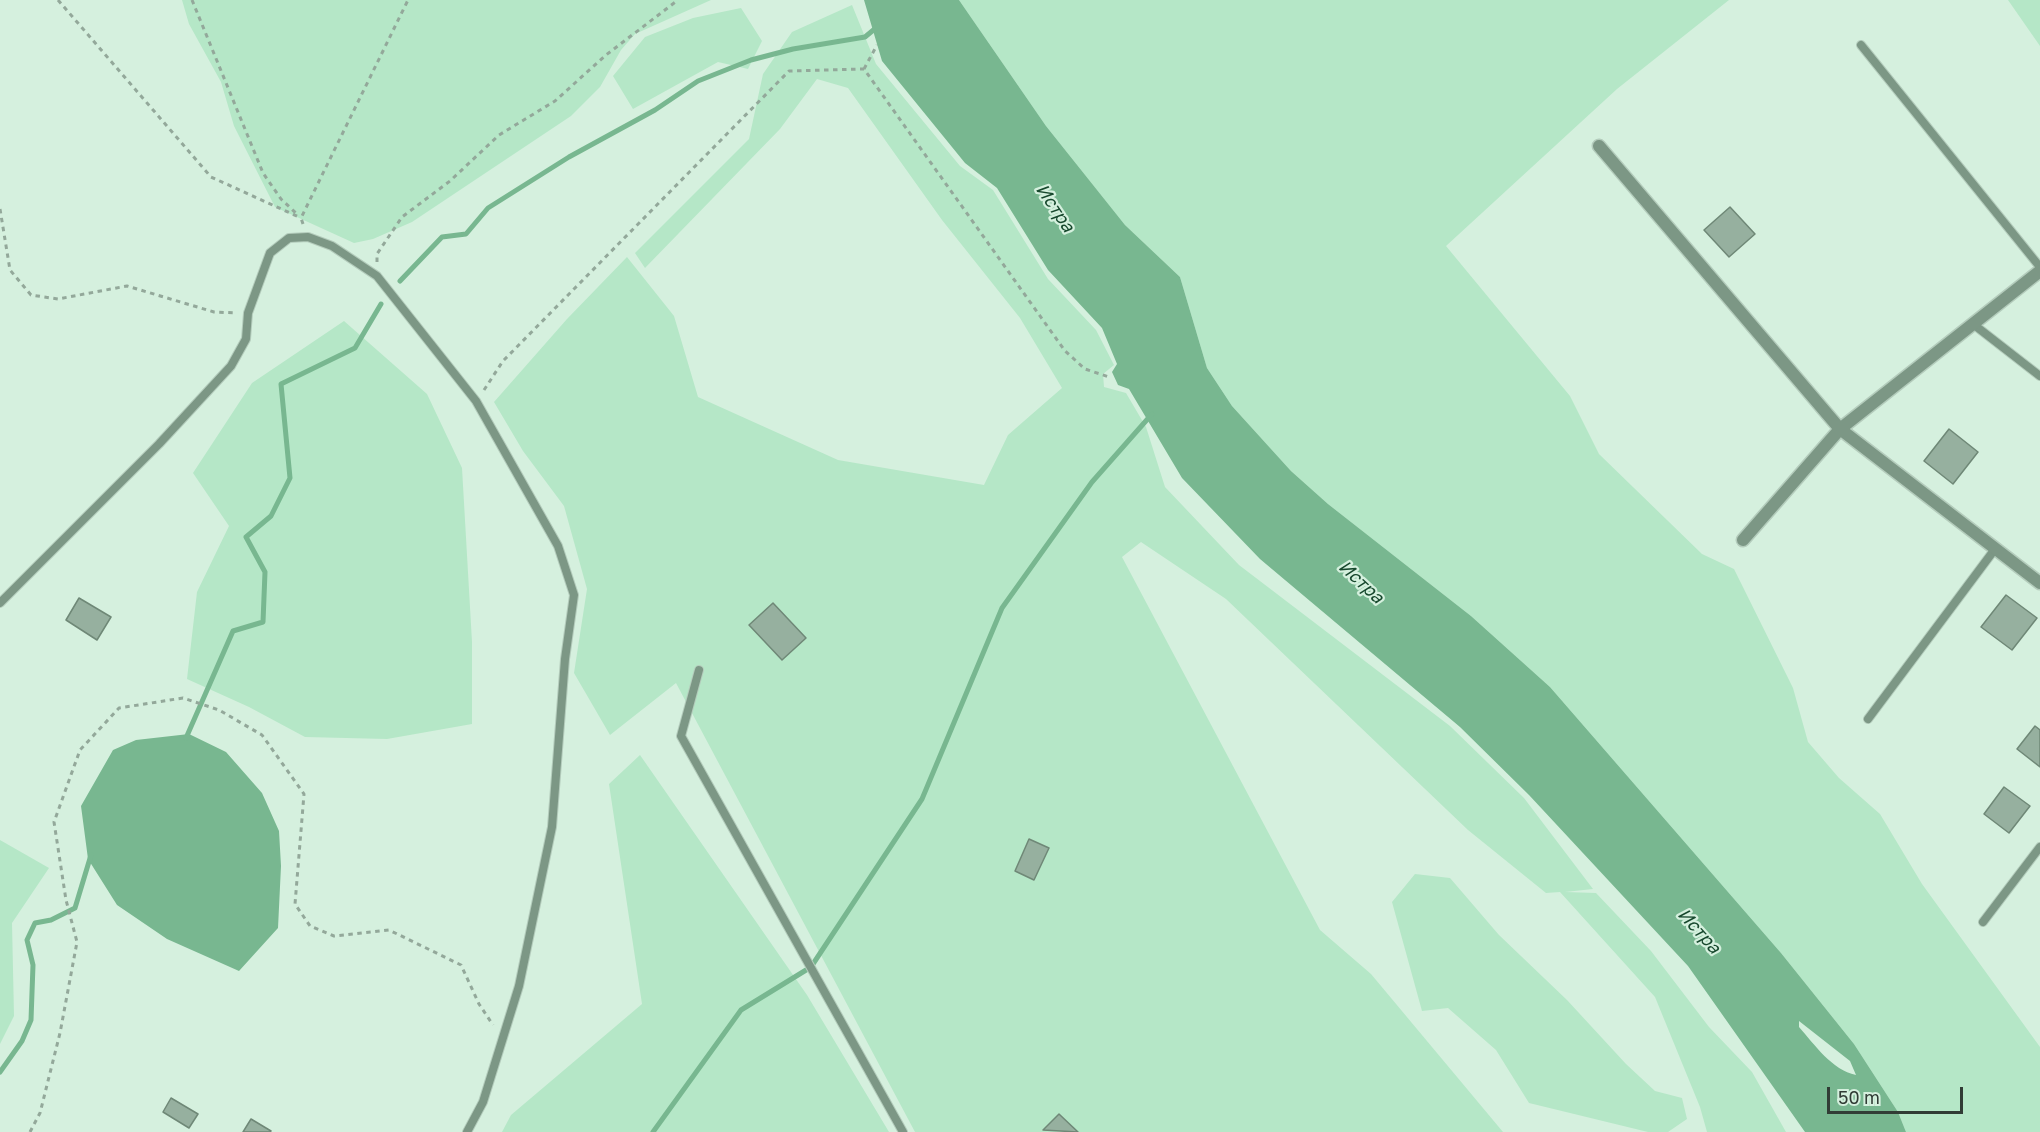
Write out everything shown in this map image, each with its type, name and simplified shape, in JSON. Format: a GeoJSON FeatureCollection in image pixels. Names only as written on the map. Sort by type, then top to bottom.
{"type":"FeatureCollection","features":[{"type":"Feature","properties":{"kind":"street"},"geometry":{"type":"LineString","coordinates":[[1599,146],[1839,429],[2040,583]]}},
{"type":"Feature","properties":{"kind":"street"},"geometry":{"type":"LineString","coordinates":[[1743,540],[1839,429],[2040,269]]}},
{"type":"Feature","properties":{"kind":"lane"},"geometry":{"type":"LineString","coordinates":[[1861,45],[2040,269]]}},
{"type":"Feature","properties":{"kind":"lane"},"geometry":{"type":"LineString","coordinates":[[0,603],[159,444],[231,366],[246,339],[248,313],[270,253],[289,238],[308,237],[332,246],[377,276],[476,401],[558,546],[574,594],[565,659],[552,827],[519,986],[483,1102],[467,1132]]}},
{"type":"Feature","properties":{"kind":"lane"},"geometry":{"type":"LineString","coordinates":[[1973,324],[2040,376]]}},
{"type":"Feature","properties":{"kind":"lane"},"geometry":{"type":"LineString","coordinates":[[1868,719],[1995,549]]}},
{"type":"Feature","properties":{"kind":"lane"},"geometry":{"type":"LineString","coordinates":[[699,669],[681,736],[903,1132]]}},
{"type":"Feature","properties":{"kind":"lane"},"geometry":{"type":"LineString","coordinates":[[1983,922],[2040,847]]}},
{"type":"Feature","properties":{"kind":"path"},"geometry":{"type":"LineString","coordinates":[[57,0],[211,177],[301,218]]}},
{"type":"Feature","properties":{"kind":"path"},"geometry":{"type":"LineString","coordinates":[[192,0],[263,172],[281,199],[301,218],[308,237]]}},
{"type":"Feature","properties":{"kind":"path"},"geometry":{"type":"LineString","coordinates":[[301,218],[408,0]]}},
{"type":"Feature","properties":{"kind":"path"},"geometry":{"type":"LineString","coordinates":[[377,276],[377,254],[402,217],[450,181],[499,135],[555,100],[606,55],[678,0]]}},
{"type":"Feature","properties":{"kind":"path"},"geometry":{"type":"LineString","coordinates":[[864,69],[877,45]]}},
{"type":"Feature","properties":{"kind":"path"},"geometry":{"type":"LineString","coordinates":[[864,69],[1065,351],[1085,369],[1109,377]]}},
{"type":"Feature","properties":{"kind":"path"},"geometry":{"type":"LineString","coordinates":[[476,401],[503,361],[789,71],[864,69]]}},
{"type":"Feature","properties":{"kind":"path"},"geometry":{"type":"LineString","coordinates":[[0,209],[10,270],[31,295],[58,299],[128,286],[214,312],[248,313]]}},
{"type":"Feature","properties":{"kind":"path"},"geometry":{"type":"LineString","coordinates":[[30,1132],[40,1113],[46,1090],[77,942],[66,900],[54,822],[80,750],[119,708],[183,698],[219,710],[262,735],[304,794],[295,904],[310,926],[334,936],[389,930],[461,965],[479,1004],[502,1038]]}},
{"type":"Feature","properties":{"kind":"shaded area"},"geometry":{"type":"Polygon","coordinates":[[[182,0],[711,0],[635,34],[621,50],[600,87],[571,116],[412,222],[373,239],[354,243],[275,207],[234,126],[221,82],[189,24],[182,0]]]}},
{"type":"Feature","properties":{"kind":"shaded area"},"geometry":{"type":"Polygon","coordinates":[[[959,0],[1729,0],[1617,89],[1446,246],[1570,396],[1599,454],[1702,554],[1734,569],[1793,688],[1808,742],[1839,778],[1880,814],[1922,884],[2040,1047],[2040,1132],[1906,1132],[1898,1112],[1854,1044],[1781,953],[1550,687],[1471,616],[1328,504],[1291,471],[1232,406],[1207,368],[1180,277],[1125,225],[1046,126],[959,0]]]}},
{"type":"Feature","properties":{"kind":"shaded area"},"geometry":{"type":"Polygon","coordinates":[[[2008,0],[2040,0],[2040,46],[2008,0]]]}},
{"type":"Feature","properties":{"kind":"shaded area"},"geometry":{"type":"Polygon","coordinates":[[[852,5],[876,64],[960,166],[993,190],[1048,279],[1096,330],[1114,365],[1103,374],[1104,387],[1126,393],[1146,427],[1165,487],[1239,565],[1450,726],[1524,798],[1593,889],[1565,892],[1596,893],[1651,951],[1709,1027],[1752,1072],[1786,1132],[1707,1132],[1700,1107],[1655,997],[1560,892],[1546,893],[1468,830],[1226,599],[1141,542],[1122,557],[1320,930],[1371,974],[1503,1132],[915,1132],[676,683],[610,735],[574,673],[587,589],[564,506],[523,451],[494,402],[567,319],[627,257],[674,316],[698,397],[838,460],[984,485],[1008,435],[1062,388],[1020,318],[942,220],[848,88],[817,79],[780,129],[645,268],[635,253],[749,139],[763,74],[792,32],[852,5]]]}},
{"type":"Feature","properties":{"kind":"shaded area"},"geometry":{"type":"Polygon","coordinates":[[[741,8],[762,41],[748,69],[718,62],[633,109],[613,76],[645,37],[693,18],[741,8]]]}},
{"type":"Feature","properties":{"kind":"shaded area"},"geometry":{"type":"Polygon","coordinates":[[[344,321],[427,394],[462,468],[472,642],[472,724],[387,739],[305,737],[249,707],[187,679],[197,592],[229,526],[193,473],[252,383],[344,321]]]}},
{"type":"Feature","properties":{"kind":"shaded area"},"geometry":{"type":"Polygon","coordinates":[[[640,755],[807,995],[889,1132],[502,1132],[511,1115],[642,1004],[609,784],[640,755]]]}},
{"type":"Feature","properties":{"kind":"shaded area"},"geometry":{"type":"Polygon","coordinates":[[[0,840],[49,868],[12,923],[14,1016],[0,1044],[0,840]]]}},
{"type":"Feature","properties":{"kind":"shaded area"},"geometry":{"type":"Polygon","coordinates":[[[1415,874],[1450,878],[1499,935],[1567,1000],[1626,1064],[1655,1091],[1682,1098],[1687,1119],[1668,1132],[1648,1132],[1529,1103],[1496,1050],[1448,1008],[1422,1011],[1392,902],[1415,874]]]}},
{"type":"Feature","properties":{"kind":"water","name":"Истра"},"geometry":{"type":"Polygon","coordinates":[[[864,0],[959,0],[1046,126],[1125,225],[1180,277],[1207,368],[1232,406],[1291,471],[1328,504],[1471,616],[1550,687],[1781,953],[1854,1044],[1898,1112],[1906,1132],[1805,1132],[1688,966],[1529,795],[1460,727],[1260,559],[1182,478],[1129,389],[1118,385],[1112,372],[1117,364],[1102,328],[1048,270],[997,188],[965,163],[882,61],[864,0]],[[1799,1021],[1799,1027],[1824,1056],[1839,1068],[1856,1075],[1850,1061],[1799,1021]]]}},
{"type":"Feature","properties":{"kind":"water"},"geometry":{"type":"Polygon","coordinates":[[[189,734],[226,752],[262,793],[279,831],[281,866],[278,928],[239,971],[167,939],[117,905],[88,859],[81,806],[113,750],[136,740],[189,734]]]}},
{"type":"Feature","properties":{"kind":"building"},"geometry":{"type":"Polygon","coordinates":[[[1730,207],[1755,234],[1729,257],[1704,230],[1730,207]]]}},
{"type":"Feature","properties":{"kind":"building"},"geometry":{"type":"Polygon","coordinates":[[[1949,429],[1978,452],[1953,484],[1924,461],[1949,429]]]}},
{"type":"Feature","properties":{"kind":"building"},"geometry":{"type":"Polygon","coordinates":[[[2006,595],[2037,618],[2012,650],[1981,627],[2006,595]]]}},
{"type":"Feature","properties":{"kind":"building"},"geometry":{"type":"Polygon","coordinates":[[[79,598],[111,617],[97,640],[66,620],[79,598]]]}},
{"type":"Feature","properties":{"kind":"building"},"geometry":{"type":"Polygon","coordinates":[[[773,603],[806,638],[782,660],[749,625],[773,603]]]}},
{"type":"Feature","properties":{"kind":"building"},"geometry":{"type":"Polygon","coordinates":[[[2035,726],[2040,730],[2040,767],[2017,749],[2035,726]]]}},
{"type":"Feature","properties":{"kind":"building"},"geometry":{"type":"Polygon","coordinates":[[[2004,787],[2030,806],[2009,833],[1984,814],[2004,787]]]}},
{"type":"Feature","properties":{"kind":"building"},"geometry":{"type":"Polygon","coordinates":[[[1029,839],[1049,848],[1034,880],[1015,871],[1029,839]]]}},
{"type":"Feature","properties":{"kind":"building"},"geometry":{"type":"Polygon","coordinates":[[[171,1098],[198,1114],[189,1128],[163,1112],[171,1098]]]}},
{"type":"Feature","properties":{"kind":"building"},"geometry":{"type":"Polygon","coordinates":[[[1059,1114],[1078,1132],[1043,1130],[1059,1114]]]}},
{"type":"Feature","properties":{"kind":"building"},"geometry":{"type":"Polygon","coordinates":[[[251,1119],[271,1131],[243,1132],[251,1119]]]}},
{"type":"Feature","properties":{"kind":"waterway"},"geometry":{"type":"LineString","coordinates":[[400,281],[442,237],[466,234],[488,208],[569,157],[655,110],[698,81],[751,60],[793,49],[865,37],[877,27]]}},
{"type":"Feature","properties":{"kind":"waterway"},"geometry":{"type":"LineString","coordinates":[[186,738],[233,631],[263,622],[265,572],[246,537],[271,516],[290,478],[281,384],[355,348],[381,304]]}},
{"type":"Feature","properties":{"kind":"waterway"},"geometry":{"type":"LineString","coordinates":[[653,1132],[741,1010],[811,967],[922,799],[1002,608],[1092,482],[1152,414]]}},
{"type":"Feature","properties":{"kind":"waterway"},"geometry":{"type":"LineString","coordinates":[[0,1072],[22,1041],[31,1020],[33,965],[27,940],[35,923],[51,920],[75,908],[91,855]]}}]}
